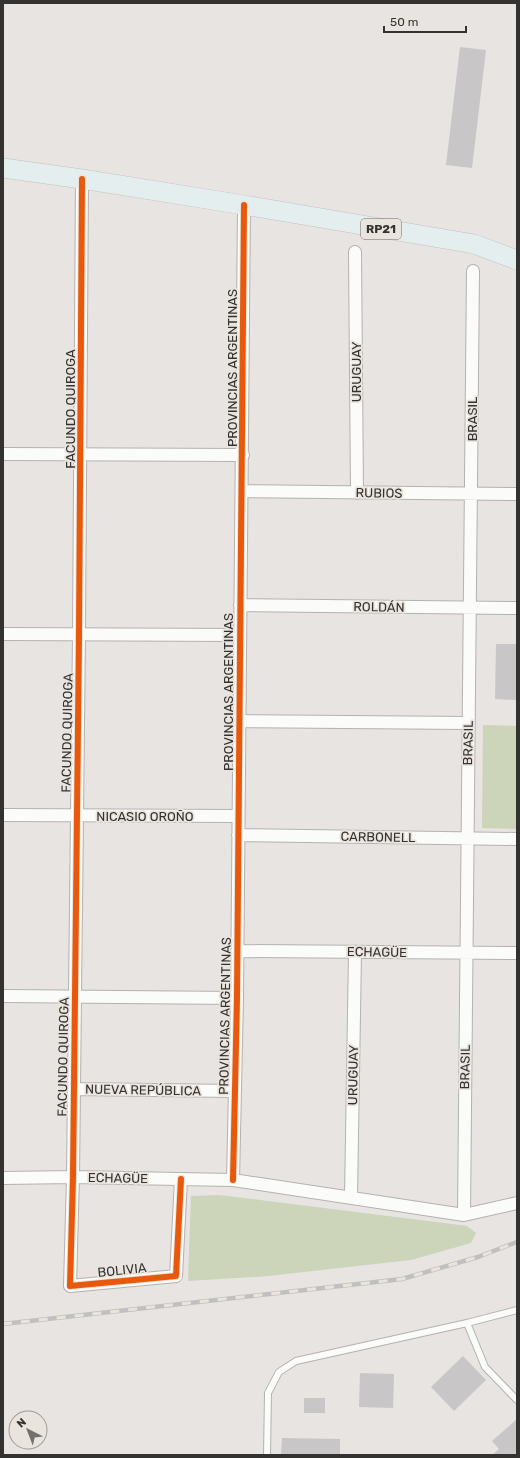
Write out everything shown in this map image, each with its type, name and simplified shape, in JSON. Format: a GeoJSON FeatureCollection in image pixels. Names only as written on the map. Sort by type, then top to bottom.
{"type":"FeatureCollection","features":[{"type":"Feature","properties":{"kind":"main road","name":"RP21"},"geometry":{"type":"LineString","coordinates":[[3,168],[244,205],[474,244],[517,260]]}},
{"type":"Feature","properties":{"kind":"street","name":"FACUNDO QUIROGA"},"geometry":{"type":"LineString","coordinates":[[70,1286],[73,1177],[79,634],[82,179]]}},
{"type":"Feature","properties":{"kind":"street","name":"PROVINCIAS ARGENTINAS"},"geometry":{"type":"LineString","coordinates":[[233,1180],[237,998],[244,205]]}},
{"type":"Feature","properties":{"kind":"street","name":"URUGUAY"},"geometry":{"type":"LineString","coordinates":[[355,252],[357,493]]}},
{"type":"Feature","properties":{"kind":"street","name":"BRASIL"},"geometry":{"type":"LineString","coordinates":[[464,1214],[473,271]]}},
{"type":"Feature","properties":{"kind":"street"},"geometry":{"type":"LineString","coordinates":[[3,454],[242,455]]}},
{"type":"Feature","properties":{"kind":"street","name":"RUBIOS"},"geometry":{"type":"LineString","coordinates":[[242,491],[517,494]]}},
{"type":"Feature","properties":{"kind":"street","name":"ROLDÁN"},"geometry":{"type":"LineString","coordinates":[[240,605],[517,608]]}},
{"type":"Feature","properties":{"kind":"street"},"geometry":{"type":"LineString","coordinates":[[3,634],[240,636]]}},
{"type":"Feature","properties":{"kind":"street"},"geometry":{"type":"LineString","coordinates":[[239,721],[468,723]]}},
{"type":"Feature","properties":{"kind":"street","name":"NICASIO OROÑO"},"geometry":{"type":"LineString","coordinates":[[3,815],[238,816]]}},
{"type":"Feature","properties":{"kind":"street","name":"CARBONELL"},"geometry":{"type":"LineString","coordinates":[[238,835],[517,839]]}},
{"type":"Feature","properties":{"kind":"street","name":"ECHAGÜE"},"geometry":{"type":"LineString","coordinates":[[237,951],[517,953]]}},
{"type":"Feature","properties":{"kind":"street","name":"URUGUAY"},"geometry":{"type":"LineString","coordinates":[[351,1198],[355,952]]}},
{"type":"Feature","properties":{"kind":"street"},"geometry":{"type":"LineString","coordinates":[[3,996],[237,998]]}},
{"type":"Feature","properties":{"kind":"street","name":"NUEVA REPÚBLICA"},"geometry":{"type":"LineString","coordinates":[[74,1089],[235,1091]]}},
{"type":"Feature","properties":{"kind":"street","name":"ECHAGÜE"},"geometry":{"type":"LineString","coordinates":[[3,1178],[73,1177],[233,1180]]}},
{"type":"Feature","properties":{"kind":"street","name":"BOLIVIA"},"geometry":{"type":"LineString","coordinates":[[70,1286],[176,1276],[181,1179]]}},
{"type":"Feature","properties":{"kind":"street"},"geometry":{"type":"LineString","coordinates":[[233,1180],[464,1214],[517,1203]]}},
{"type":"Feature","properties":{"kind":"lane"},"geometry":{"type":"LineString","coordinates":[[267,1455],[268,1393],[279,1372],[296,1361],[467,1323],[517,1310]]}},
{"type":"Feature","properties":{"kind":"lane"},"geometry":{"type":"LineString","coordinates":[[467,1323],[485,1367],[517,1400]]}},
{"type":"Feature","properties":{"kind":"green space"},"geometry":{"type":"Polygon","coordinates":[[[483,725],[517,726],[517,829],[482,828],[483,725]]]}},
{"type":"Feature","properties":{"kind":"green space"},"geometry":{"type":"Polygon","coordinates":[[[219,1195],[467,1226],[476,1233],[471,1243],[411,1260],[268,1276],[188,1281],[191,1196],[219,1195]]]}},
{"type":"Feature","properties":{"kind":"building"},"geometry":{"type":"Polygon","coordinates":[[[460,47],[486,50],[472,168],[446,165],[460,47]]]}},
{"type":"Feature","properties":{"kind":"building"},"geometry":{"type":"Polygon","coordinates":[[[496,644],[516,644],[517,700],[495,699],[496,644]]]}},
{"type":"Feature","properties":{"kind":"building"},"geometry":{"type":"Polygon","coordinates":[[[463,1356],[486,1380],[454,1411],[431,1387],[463,1356]]]}},
{"type":"Feature","properties":{"kind":"building"},"geometry":{"type":"Polygon","coordinates":[[[360,1373],[394,1374],[393,1408],[359,1407],[360,1373]]]}},
{"type":"Feature","properties":{"kind":"building"},"geometry":{"type":"Polygon","coordinates":[[[304,1398],[325,1398],[325,1413],[304,1413],[304,1398]]]}},
{"type":"Feature","properties":{"kind":"building"},"geometry":{"type":"Polygon","coordinates":[[[517,1419],[517,1455],[492,1455],[499,1449],[492,1441],[517,1419]]]}},
{"type":"Feature","properties":{"kind":"building"},"geometry":{"type":"Polygon","coordinates":[[[282,1438],[340,1439],[340,1455],[281,1455],[282,1438]]]}},
{"type":"Feature","properties":{"kind":"railway"},"geometry":{"type":"LineString","coordinates":[[3,1324],[402,1279],[478,1257],[517,1242]]}},
{"type":"Feature","properties":{"kind":"cycle path"},"geometry":{"type":"LineString","coordinates":[[82,179],[79,634],[73,1177],[70,1286],[176,1276],[181,1179]]}},
{"type":"Feature","properties":{"kind":"cycle path"},"geometry":{"type":"LineString","coordinates":[[233,1180],[237,998],[244,205]]}}]}
